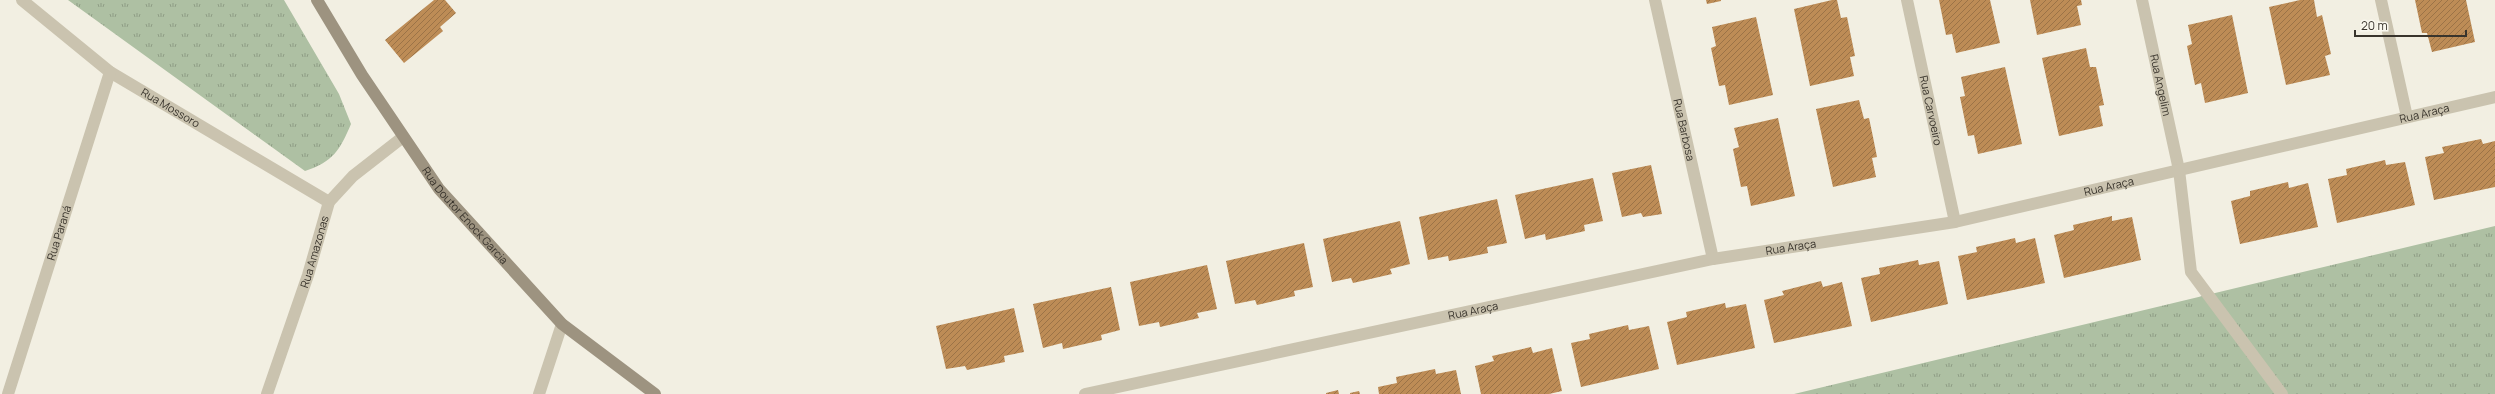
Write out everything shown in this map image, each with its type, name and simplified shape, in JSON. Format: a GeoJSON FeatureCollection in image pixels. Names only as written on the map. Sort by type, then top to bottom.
{"type":"FeatureCollection","features":[{"type":"Feature","properties":{"kind":"street","name":"Rua Mossoro"},"geometry":{"type":"LineString","coordinates":[[22,0],[110,72],[330,202]]}},
{"type":"Feature","properties":{"kind":"street","name":"Rua Doutor Enock Garcia"},"geometry":{"type":"LineString","coordinates":[[317,0],[362,75],[439,189],[562,324],[655,394]]}},
{"type":"Feature","properties":{"kind":"street","name":"Rua Barbosa"},"geometry":{"type":"LineString","coordinates":[[1655,0],[1713,259]]}},
{"type":"Feature","properties":{"kind":"street","name":"Rua Carvoeiro"},"geometry":{"type":"LineString","coordinates":[[1907,0],[1955,222]]}},
{"type":"Feature","properties":{"kind":"street","name":"Rua Angelim"},"geometry":{"type":"LineString","coordinates":[[2142,0],[2179,170],[2191,272],[2282,394]]}},
{"type":"Feature","properties":{"kind":"street"},"geometry":{"type":"LineString","coordinates":[[2381,0],[2407,117]]}},
{"type":"Feature","properties":{"kind":"street","name":"Rua Paraná"},"geometry":{"type":"LineString","coordinates":[[8,394],[110,72]]}},
{"type":"Feature","properties":{"kind":"street","name":"Rua Araça"},"geometry":{"type":"LineString","coordinates":[[1085,394],[1713,259],[1955,222],[2495,97]]}},
{"type":"Feature","properties":{"kind":"street","name":"Rua Amazonas"},"geometry":{"type":"LineString","coordinates":[[266,394],[308,275],[330,202],[353,176],[403,137]]}},
{"type":"Feature","properties":{"kind":"street"},"geometry":{"type":"LineString","coordinates":[[539,394],[562,324]]}},
{"type":"Feature","properties":{"kind":"green space"},"geometry":{"type":"Polygon","coordinates":[[[68,0],[284,0],[339,94],[351,124],[343,141],[329,159],[322,164],[305,171],[68,0]]]}},
{"type":"Feature","properties":{"kind":"green space"},"geometry":{"type":"Polygon","coordinates":[[[2495,226],[2495,394],[1794,394],[2495,226]]]}},
{"type":"Feature","properties":{"kind":"building"},"geometry":{"type":"Polygon","coordinates":[[[434,0],[445,0],[456,13],[440,27],[443,31],[404,63],[385,40],[434,0]]]}},
{"type":"Feature","properties":{"kind":"building"},"geometry":{"type":"Polygon","coordinates":[[[1706,0],[1721,0],[1721,1],[1707,4],[1706,0]]]}},
{"type":"Feature","properties":{"kind":"building"},"geometry":{"type":"Polygon","coordinates":[[[1837,0],[1841,18],[1847,17],[1855,56],[1850,57],[1854,76],[1810,86],[1794,9],[1837,0]]]}},
{"type":"Feature","properties":{"kind":"building"},"geometry":{"type":"Polygon","coordinates":[[[1939,0],[1990,0],[2000,43],[1956,53],[1952,34],[1946,35],[1939,0]]]}},
{"type":"Feature","properties":{"kind":"building"},"geometry":{"type":"Polygon","coordinates":[[[2030,0],[2081,0],[2082,5],[2077,6],[2081,25],[2037,35],[2030,0]]]}},
{"type":"Feature","properties":{"kind":"building"},"geometry":{"type":"Polygon","coordinates":[[[2300,0],[2314,0],[2317,17],[2322,15],[2331,54],[2325,56],[2330,75],[2286,85],[2269,7],[2300,0]]]}},
{"type":"Feature","properties":{"kind":"building"},"geometry":{"type":"Polygon","coordinates":[[[2415,0],[2466,0],[2475,42],[2432,52],[2427,33],[2422,33],[2415,0]]]}},
{"type":"Feature","properties":{"kind":"building"},"geometry":{"type":"Polygon","coordinates":[[[2232,15],[2248,93],[2205,103],[2201,83],[2195,85],[2187,46],[2192,44],[2188,25],[2232,15]]]}},
{"type":"Feature","properties":{"kind":"building"},"geometry":{"type":"Polygon","coordinates":[[[1756,17],[1773,95],[1729,105],[1725,85],[1719,86],[1711,48],[1716,46],[1712,27],[1756,17]]]}},
{"type":"Feature","properties":{"kind":"building"},"geometry":{"type":"Polygon","coordinates":[[[2086,48],[2090,67],[2096,67],[2104,105],[2099,106],[2103,126],[2059,136],[2042,58],[2086,48]]]}},
{"type":"Feature","properties":{"kind":"building"},"geometry":{"type":"Polygon","coordinates":[[[2005,67],[2022,144],[1978,154],[1974,135],[1968,136],[1960,97],[1965,96],[1961,77],[2005,67]]]}},
{"type":"Feature","properties":{"kind":"building"},"geometry":{"type":"Polygon","coordinates":[[[1859,100],[1864,119],[1869,118],[1877,157],[1872,158],[1876,177],[1833,187],[1816,109],[1859,100]]]}},
{"type":"Feature","properties":{"kind":"building"},"geometry":{"type":"Polygon","coordinates":[[[1778,118],[1795,196],[1751,206],[1747,186],[1741,187],[1733,149],[1739,147],[1734,128],[1778,118]]]}},
{"type":"Feature","properties":{"kind":"building"},"geometry":{"type":"Polygon","coordinates":[[[2481,139],[2483,144],[2495,141],[2495,187],[2434,200],[2425,157],[2444,153],[2442,147],[2481,139]]]}},
{"type":"Feature","properties":{"kind":"building"},"geometry":{"type":"Polygon","coordinates":[[[2385,160],[2386,165],[2405,162],[2415,205],[2337,223],[2328,179],[2347,175],[2346,169],[2385,160]]]}},
{"type":"Feature","properties":{"kind":"building"},"geometry":{"type":"Polygon","coordinates":[[[1651,165],[1662,214],[1643,217],[1641,213],[1622,217],[1612,173],[1651,165]]]}},
{"type":"Feature","properties":{"kind":"building"},"geometry":{"type":"Polygon","coordinates":[[[1593,178],[1603,221],[1584,225],[1585,231],[1546,240],[1545,234],[1525,239],[1515,195],[1593,178]]]}},
{"type":"Feature","properties":{"kind":"building"},"geometry":{"type":"Polygon","coordinates":[[[2288,182],[2289,188],[2308,183],[2318,227],[2240,244],[2231,201],[2250,196],[2250,191],[2288,182]]]}},
{"type":"Feature","properties":{"kind":"building"},"geometry":{"type":"Polygon","coordinates":[[[1497,199],[1507,243],[1487,247],[1488,253],[1449,261],[1448,256],[1428,260],[1419,217],[1497,199]]]}},
{"type":"Feature","properties":{"kind":"building"},"geometry":{"type":"Polygon","coordinates":[[[2112,216],[2112,221],[2132,217],[2141,260],[2064,278],[2054,235],[2074,230],[2073,225],[2112,216]]]}},
{"type":"Feature","properties":{"kind":"building"},"geometry":{"type":"Polygon","coordinates":[[[1400,221],[1410,264],[1390,269],[1392,274],[1353,283],[1351,278],[1332,282],[1323,239],[1400,221]]]}},
{"type":"Feature","properties":{"kind":"building"},"geometry":{"type":"Polygon","coordinates":[[[2015,238],[2016,243],[2035,238],[2045,283],[1967,300],[1958,256],[1977,252],[1976,247],[2015,238]]]}},
{"type":"Feature","properties":{"kind":"building"},"geometry":{"type":"Polygon","coordinates":[[[1304,243],[1313,287],[1294,291],[1295,296],[1257,305],[1255,300],[1235,304],[1226,261],[1304,243]]]}},
{"type":"Feature","properties":{"kind":"building"},"geometry":{"type":"Polygon","coordinates":[[[1918,260],[1919,265],[1939,261],[1948,304],[1871,322],[1861,278],[1880,274],[1879,268],[1918,260]]]}},
{"type":"Feature","properties":{"kind":"building"},"geometry":{"type":"Polygon","coordinates":[[[1207,265],[1217,309],[1197,313],[1199,318],[1160,327],[1159,322],[1139,326],[1130,282],[1207,265]]]}},
{"type":"Feature","properties":{"kind":"building"},"geometry":{"type":"Polygon","coordinates":[[[1821,281],[1823,287],[1842,282],[1852,326],[1774,343],[1764,300],[1784,295],[1782,291],[1821,281]]]}},
{"type":"Feature","properties":{"kind":"building"},"geometry":{"type":"Polygon","coordinates":[[[1111,287],[1120,330],[1101,335],[1102,340],[1063,349],[1062,343],[1043,348],[1033,304],[1111,287]]]}},
{"type":"Feature","properties":{"kind":"building"},"geometry":{"type":"Polygon","coordinates":[[[1725,303],[1726,308],[1746,304],[1755,348],[1677,365],[1667,322],[1687,317],[1686,312],[1725,303]]]}},
{"type":"Feature","properties":{"kind":"building"},"geometry":{"type":"Polygon","coordinates":[[[1014,308],[1024,352],[1004,356],[1005,362],[967,370],[965,366],[946,369],[936,326],[1014,308]]]}},
{"type":"Feature","properties":{"kind":"building"},"geometry":{"type":"Polygon","coordinates":[[[1628,325],[1629,330],[1649,326],[1659,369],[1581,387],[1571,343],[1590,339],[1589,334],[1628,325]]]}},
{"type":"Feature","properties":{"kind":"building"},"geometry":{"type":"Polygon","coordinates":[[[1531,347],[1533,353],[1552,348],[1562,391],[1549,394],[1481,394],[1475,366],[1494,361],[1492,356],[1531,347]]]}},
{"type":"Feature","properties":{"kind":"building"},"geometry":{"type":"Polygon","coordinates":[[[1435,369],[1436,374],[1456,370],[1461,394],[1379,394],[1378,387],[1397,383],[1396,377],[1435,369]]]}},
{"type":"Feature","properties":{"kind":"building"},"geometry":{"type":"Polygon","coordinates":[[[1338,390],[1339,394],[1326,394],[1326,393],[1338,390]]]}},
{"type":"Feature","properties":{"kind":"building"},"geometry":{"type":"Polygon","coordinates":[[[1359,391],[1360,394],[1350,394],[1350,393],[1359,391]]]}}]}
